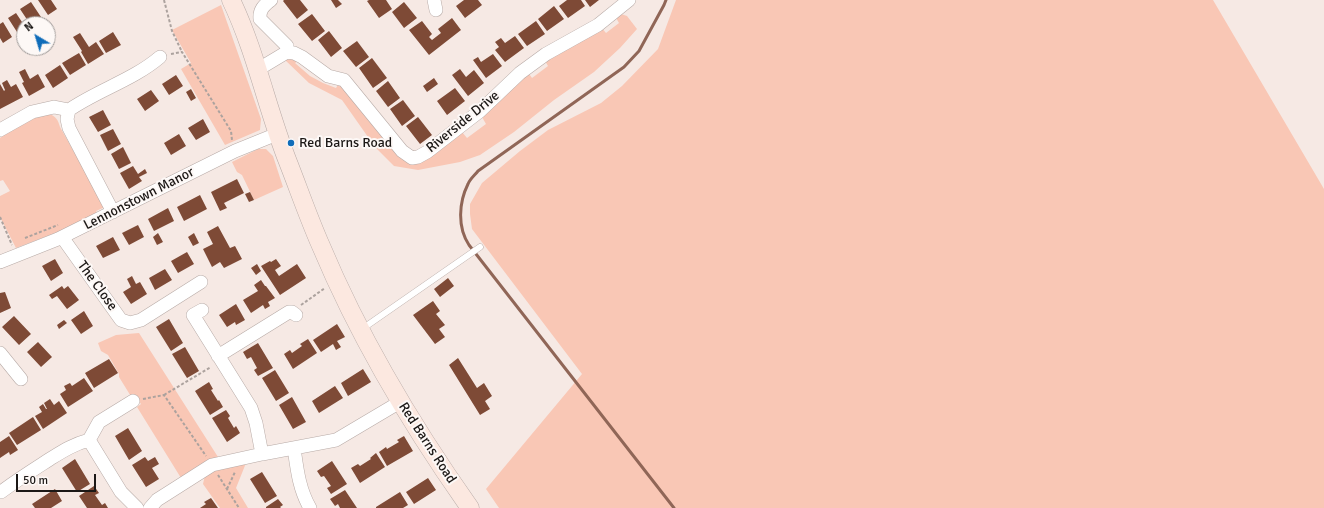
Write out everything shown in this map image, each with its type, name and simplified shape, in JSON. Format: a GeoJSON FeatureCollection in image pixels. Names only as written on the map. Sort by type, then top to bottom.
{"type":"FeatureCollection","features":[{"type":"Feature","properties":{"kind":"street","name":"Red Barns Road"},"geometry":{"type":"LineString","coordinates":[[231,0],[240,20],[277,134],[321,247],[336,280],[400,402],[470,508]]}},
{"type":"Feature","properties":{"kind":"street"},"geometry":{"type":"LineString","coordinates":[[257,70],[287,52],[288,46],[263,24],[260,19],[262,7],[271,0]]}},
{"type":"Feature","properties":{"kind":"street","name":"Riverside Drive"},"geometry":{"type":"LineString","coordinates":[[287,52],[294,53],[302,57],[328,76],[344,80],[402,151],[412,158],[418,157],[436,147],[480,111],[520,73],[546,54],[598,25],[629,0]]}},
{"type":"Feature","properties":{"kind":"street"},"geometry":{"type":"LineString","coordinates":[[113,212],[69,128],[67,119],[69,110],[153,63],[160,57]]}},
{"type":"Feature","properties":{"kind":"street"},"geometry":{"type":"LineString","coordinates":[[0,130],[32,112],[54,107],[69,110]]}},
{"type":"Feature","properties":{"kind":"street","name":"Lennonstown Manor"},"geometry":{"type":"LineString","coordinates":[[0,262],[14,250],[62,237],[236,151],[277,134]]}},
{"type":"Feature","properties":{"kind":"street","name":"The Close"},"geometry":{"type":"LineString","coordinates":[[62,237],[121,320],[130,323],[141,320],[201,282]]}},
{"type":"Feature","properties":{"kind":"street"},"geometry":{"type":"LineString","coordinates":[[202,310],[193,315],[251,408],[256,423],[262,454]]}},
{"type":"Feature","properties":{"kind":"street"},"geometry":{"type":"LineString","coordinates":[[220,358],[289,312],[294,313]]}},
{"type":"Feature","properties":{"kind":"street"},"geometry":{"type":"LineString","coordinates":[[0,353],[21,379]]}},
{"type":"Feature","properties":{"kind":"street"},"geometry":{"type":"LineString","coordinates":[[2,492],[19,478],[77,443],[89,440],[99,422],[133,401]]}},
{"type":"Feature","properties":{"kind":"street"},"geometry":{"type":"LineString","coordinates":[[150,508],[157,500],[212,465],[336,440],[400,402]]}},
{"type":"Feature","properties":{"kind":"street"},"geometry":{"type":"LineString","coordinates":[[89,440],[121,492],[137,508]]}},
{"type":"Feature","properties":{"kind":"street"},"geometry":{"type":"LineString","coordinates":[[294,448],[298,480],[310,508]]}},
{"type":"Feature","properties":{"kind":"lane"},"geometry":{"type":"LineString","coordinates":[[361,330],[480,247]]}},
{"type":"Feature","properties":{"kind":"path"},"geometry":{"type":"LineString","coordinates":[[164,0],[172,31],[182,52],[231,131],[231,145]]}},
{"type":"Feature","properties":{"kind":"path"},"geometry":{"type":"LineString","coordinates":[[160,57],[182,52]]}},
{"type":"Feature","properties":{"kind":"path"},"geometry":{"type":"LineString","coordinates":[[0,217],[14,250]]}},
{"type":"Feature","properties":{"kind":"path"},"geometry":{"type":"LineString","coordinates":[[24,239],[64,222]]}},
{"type":"Feature","properties":{"kind":"path"},"geometry":{"type":"LineString","coordinates":[[14,250],[18,242]]}},
{"type":"Feature","properties":{"kind":"path"},"geometry":{"type":"LineString","coordinates":[[294,313],[336,280]]}},
{"type":"Feature","properties":{"kind":"path"},"geometry":{"type":"LineString","coordinates":[[133,401],[164,395],[220,358]]}},
{"type":"Feature","properties":{"kind":"path"},"geometry":{"type":"LineString","coordinates":[[164,395],[212,465],[239,508]]}},
{"type":"Feature","properties":{"kind":"path"},"geometry":{"type":"LineString","coordinates":[[227,489],[242,458]]}},
{"type":"Feature","properties":{"kind":"shaded area"},"geometry":{"type":"Polygon","coordinates":[[[676,0],[1213,0],[1324,189],[1324,508],[499,508],[486,489],[582,374],[472,229],[470,204],[482,183],[520,151],[548,130],[601,103],[622,86],[658,49],[676,0]]]}},
{"type":"Feature","properties":{"kind":"shaded area"},"geometry":{"type":"Polygon","coordinates":[[[221,5],[261,119],[260,130],[225,145],[181,69],[191,63],[172,30],[221,5]]]}},
{"type":"Feature","properties":{"kind":"shaded area"},"geometry":{"type":"Polygon","coordinates":[[[621,14],[627,16],[637,29],[620,48],[594,72],[554,100],[514,132],[480,155],[460,162],[418,170],[394,166],[375,147],[342,100],[309,83],[285,60],[297,58],[299,60],[295,63],[310,76],[336,88],[339,83],[410,162],[462,132],[467,138],[486,124],[482,117],[527,71],[532,78],[548,66],[544,59],[601,27],[606,33],[619,23],[615,16],[621,14]]]}},
{"type":"Feature","properties":{"kind":"shaded area"},"geometry":{"type":"Polygon","coordinates":[[[49,114],[57,120],[105,207],[96,211],[98,214],[74,226],[16,248],[0,217],[0,196],[10,191],[3,180],[0,181],[0,138],[23,123],[49,114]]]}},
{"type":"Feature","properties":{"kind":"shaded area"},"geometry":{"type":"Polygon","coordinates":[[[258,149],[266,149],[273,156],[283,187],[254,200],[242,175],[237,172],[232,162],[258,149]]]}},
{"type":"Feature","properties":{"kind":"shaded area"},"geometry":{"type":"Polygon","coordinates":[[[139,333],[218,457],[181,478],[137,407],[141,404],[135,396],[132,398],[108,355],[101,351],[98,343],[116,335],[139,333]]]}},
{"type":"Feature","properties":{"kind":"shaded area"},"geometry":{"type":"Polygon","coordinates":[[[246,463],[236,488],[248,508],[220,508],[203,484],[205,475],[218,468],[246,463]]]}},
{"type":"Feature","properties":{"kind":"building"},"geometry":{"type":"Polygon","coordinates":[[[38,0],[51,0],[57,9],[48,15],[38,0]]]}},
{"type":"Feature","properties":{"kind":"building"},"geometry":{"type":"Polygon","coordinates":[[[300,0],[308,10],[297,19],[283,1],[300,0]]]}},
{"type":"Feature","properties":{"kind":"building"},"geometry":{"type":"Polygon","coordinates":[[[331,0],[338,0],[342,4],[336,8],[331,0]]]}},
{"type":"Feature","properties":{"kind":"building"},"geometry":{"type":"Polygon","coordinates":[[[386,0],[392,9],[379,18],[367,1],[386,0]]]}},
{"type":"Feature","properties":{"kind":"building"},"geometry":{"type":"Polygon","coordinates":[[[464,0],[478,0],[482,5],[465,18],[456,6],[464,0]]]}},
{"type":"Feature","properties":{"kind":"building"},"geometry":{"type":"Polygon","coordinates":[[[567,0],[581,0],[585,6],[568,18],[559,6],[567,0]]]}},
{"type":"Feature","properties":{"kind":"building"},"geometry":{"type":"Polygon","coordinates":[[[585,0],[599,0],[590,7],[585,0]]]}},
{"type":"Feature","properties":{"kind":"building"},"geometry":{"type":"Polygon","coordinates":[[[31,2],[40,16],[25,16],[20,9],[31,2]]]}},
{"type":"Feature","properties":{"kind":"building"},"geometry":{"type":"Polygon","coordinates":[[[404,2],[417,18],[404,28],[392,12],[404,2]]]}},
{"type":"Feature","properties":{"kind":"building"},"geometry":{"type":"Polygon","coordinates":[[[554,6],[564,19],[547,31],[538,19],[554,6]]]}},
{"type":"Feature","properties":{"kind":"building"},"geometry":{"type":"Polygon","coordinates":[[[16,13],[18,16],[16,16],[16,30],[8,18],[16,13]]]}},
{"type":"Feature","properties":{"kind":"building"},"geometry":{"type":"Polygon","coordinates":[[[312,14],[325,31],[312,41],[298,24],[312,14]]]}},
{"type":"Feature","properties":{"kind":"building"},"geometry":{"type":"Polygon","coordinates":[[[452,18],[461,30],[429,55],[409,30],[422,21],[432,34],[429,37],[432,40],[441,33],[438,29],[452,18]]]}},
{"type":"Feature","properties":{"kind":"building"},"geometry":{"type":"Polygon","coordinates":[[[536,21],[545,34],[527,46],[518,34],[536,21]]]}},
{"type":"Feature","properties":{"kind":"building"},"geometry":{"type":"Polygon","coordinates":[[[3,22],[12,37],[3,43],[0,38],[0,24],[3,22]]]}},
{"type":"Feature","properties":{"kind":"building"},"geometry":{"type":"Polygon","coordinates":[[[329,31],[342,48],[331,57],[318,40],[329,31]]]}},
{"type":"Feature","properties":{"kind":"building"},"geometry":{"type":"Polygon","coordinates":[[[113,32],[121,45],[106,53],[99,41],[113,32]]]}},
{"type":"Feature","properties":{"kind":"building"},"geometry":{"type":"Polygon","coordinates":[[[80,33],[89,47],[96,42],[104,54],[88,64],[73,37],[80,33]]]}},
{"type":"Feature","properties":{"kind":"building"},"geometry":{"type":"Polygon","coordinates":[[[515,36],[524,48],[505,62],[495,50],[499,47],[495,42],[501,38],[505,43],[515,36]]]}},
{"type":"Feature","properties":{"kind":"building"},"geometry":{"type":"Polygon","coordinates":[[[357,41],[369,57],[356,67],[343,51],[357,41]]]}},
{"type":"Feature","properties":{"kind":"building"},"geometry":{"type":"Polygon","coordinates":[[[79,53],[86,65],[70,75],[62,63],[79,53]]]}},
{"type":"Feature","properties":{"kind":"building"},"geometry":{"type":"Polygon","coordinates":[[[493,54],[502,66],[486,78],[473,60],[478,57],[481,62],[493,54]]]}},
{"type":"Feature","properties":{"kind":"building"},"geometry":{"type":"Polygon","coordinates":[[[372,58],[387,78],[373,88],[359,68],[372,58]]]}},
{"type":"Feature","properties":{"kind":"building"},"geometry":{"type":"Polygon","coordinates":[[[60,65],[68,78],[53,88],[45,75],[60,65]]]}},
{"type":"Feature","properties":{"kind":"building"},"geometry":{"type":"Polygon","coordinates":[[[25,69],[30,79],[38,74],[45,87],[29,96],[22,83],[24,82],[19,72],[25,69]]]}},
{"type":"Feature","properties":{"kind":"building"},"geometry":{"type":"Polygon","coordinates":[[[460,69],[466,77],[474,70],[484,83],[468,96],[452,75],[460,69]]]}},
{"type":"Feature","properties":{"kind":"building"},"geometry":{"type":"Polygon","coordinates":[[[176,75],[183,86],[169,95],[162,84],[176,75]]]}},
{"type":"Feature","properties":{"kind":"building"},"geometry":{"type":"Polygon","coordinates":[[[434,78],[438,84],[427,92],[423,86],[434,78]]]}},
{"type":"Feature","properties":{"kind":"building"},"geometry":{"type":"Polygon","coordinates":[[[7,80],[11,87],[16,84],[23,97],[0,109],[0,84],[4,91],[5,90],[2,83],[7,80]]]}},
{"type":"Feature","properties":{"kind":"building"},"geometry":{"type":"Polygon","coordinates":[[[388,81],[400,98],[388,107],[376,91],[388,81]]]}},
{"type":"Feature","properties":{"kind":"building"},"geometry":{"type":"Polygon","coordinates":[[[455,88],[465,101],[447,115],[437,101],[455,88]]]}},
{"type":"Feature","properties":{"kind":"building"},"geometry":{"type":"Polygon","coordinates":[[[191,89],[196,98],[191,101],[186,92],[191,89]]]}},
{"type":"Feature","properties":{"kind":"building"},"geometry":{"type":"Polygon","coordinates":[[[151,90],[159,101],[145,111],[137,99],[151,90]]]}},
{"type":"Feature","properties":{"kind":"building"},"geometry":{"type":"Polygon","coordinates":[[[403,100],[415,116],[402,126],[390,109],[403,100]]]}},
{"type":"Feature","properties":{"kind":"building"},"geometry":{"type":"Polygon","coordinates":[[[103,110],[111,125],[98,132],[89,117],[103,110]]]}},
{"type":"Feature","properties":{"kind":"building"},"geometry":{"type":"Polygon","coordinates":[[[418,117],[432,135],[420,144],[406,126],[418,117]]]}},
{"type":"Feature","properties":{"kind":"building"},"geometry":{"type":"Polygon","coordinates":[[[203,119],[210,132],[196,140],[188,128],[203,119]]]}},
{"type":"Feature","properties":{"kind":"building"},"geometry":{"type":"Polygon","coordinates":[[[113,129],[121,144],[108,151],[100,135],[113,129]]]}},
{"type":"Feature","properties":{"kind":"building"},"geometry":{"type":"Polygon","coordinates":[[[179,134],[186,146],[171,155],[164,143],[179,134]]]}},
{"type":"Feature","properties":{"kind":"building"},"geometry":{"type":"Polygon","coordinates":[[[123,147],[131,163],[119,169],[111,154],[123,147]]]}},
{"type":"Feature","properties":{"kind":"building"},"geometry":{"type":"Polygon","coordinates":[[[133,166],[138,174],[145,169],[147,173],[139,177],[142,181],[129,189],[120,173],[133,166]]]}},
{"type":"Feature","properties":{"kind":"building"},"geometry":{"type":"Polygon","coordinates":[[[237,179],[244,193],[224,203],[227,208],[220,211],[211,192],[237,179]]]}},
{"type":"Feature","properties":{"kind":"building"},"geometry":{"type":"Polygon","coordinates":[[[250,192],[254,200],[249,202],[245,194],[250,192]]]}},
{"type":"Feature","properties":{"kind":"building"},"geometry":{"type":"Polygon","coordinates":[[[200,195],[207,209],[184,221],[177,207],[200,195]]]}},
{"type":"Feature","properties":{"kind":"building"},"geometry":{"type":"Polygon","coordinates":[[[168,208],[174,221],[154,231],[148,219],[168,208]]]}},
{"type":"Feature","properties":{"kind":"building"},"geometry":{"type":"Polygon","coordinates":[[[138,225],[144,237],[129,245],[122,233],[138,225]]]}},
{"type":"Feature","properties":{"kind":"building"},"geometry":{"type":"Polygon","coordinates":[[[218,226],[230,248],[235,246],[242,259],[224,268],[220,262],[212,267],[203,249],[213,244],[207,232],[218,226]]]}},
{"type":"Feature","properties":{"kind":"building"},"geometry":{"type":"Polygon","coordinates":[[[158,233],[163,242],[157,245],[153,237],[158,233]]]}},
{"type":"Feature","properties":{"kind":"building"},"geometry":{"type":"Polygon","coordinates":[[[194,233],[199,243],[193,246],[188,237],[194,233]]]}},
{"type":"Feature","properties":{"kind":"building"},"geometry":{"type":"Polygon","coordinates":[[[113,237],[120,250],[103,258],[96,246],[113,237]]]}},
{"type":"Feature","properties":{"kind":"building"},"geometry":{"type":"Polygon","coordinates":[[[187,252],[194,264],[178,273],[171,261],[187,252]]]}},
{"type":"Feature","properties":{"kind":"building"},"geometry":{"type":"Polygon","coordinates":[[[55,259],[63,273],[51,281],[42,266],[55,259]]]}},
{"type":"Feature","properties":{"kind":"building"},"geometry":{"type":"Polygon","coordinates":[[[276,259],[281,266],[275,270],[279,276],[297,264],[306,278],[280,295],[261,266],[276,259]]]}},
{"type":"Feature","properties":{"kind":"building"},"geometry":{"type":"Polygon","coordinates":[[[257,264],[261,271],[256,275],[251,268],[257,264]]]}},
{"type":"Feature","properties":{"kind":"building"},"geometry":{"type":"Polygon","coordinates":[[[165,269],[172,280],[155,290],[149,278],[165,269]]]}},
{"type":"Feature","properties":{"kind":"building"},"geometry":{"type":"Polygon","coordinates":[[[132,276],[136,284],[140,282],[147,294],[131,304],[123,292],[131,287],[127,279],[132,276]]]}},
{"type":"Feature","properties":{"kind":"building"},"geometry":{"type":"Polygon","coordinates":[[[448,278],[454,286],[440,297],[434,289],[448,278]]]}},
{"type":"Feature","properties":{"kind":"building"},"geometry":{"type":"Polygon","coordinates":[[[261,280],[275,298],[268,302],[270,306],[265,309],[263,305],[251,313],[243,300],[258,291],[254,285],[261,280]]]}},
{"type":"Feature","properties":{"kind":"building"},"geometry":{"type":"Polygon","coordinates":[[[62,286],[64,289],[68,286],[79,300],[67,309],[57,296],[52,299],[49,295],[62,286]]]}},
{"type":"Feature","properties":{"kind":"building"},"geometry":{"type":"Polygon","coordinates":[[[5,292],[11,308],[0,313],[0,293],[5,292]]]}},
{"type":"Feature","properties":{"kind":"building"},"geometry":{"type":"Polygon","coordinates":[[[433,301],[440,311],[436,314],[445,325],[439,329],[445,337],[435,344],[413,315],[433,301]]]}},
{"type":"Feature","properties":{"kind":"building"},"geometry":{"type":"Polygon","coordinates":[[[236,304],[245,320],[236,325],[235,322],[227,327],[219,315],[236,304]]]}},
{"type":"Feature","properties":{"kind":"building"},"geometry":{"type":"Polygon","coordinates":[[[84,311],[93,326],[81,334],[71,320],[84,311]]]}},
{"type":"Feature","properties":{"kind":"building"},"geometry":{"type":"Polygon","coordinates":[[[14,316],[31,334],[19,345],[2,327],[14,316]]]}},
{"type":"Feature","properties":{"kind":"building"},"geometry":{"type":"Polygon","coordinates":[[[169,319],[183,343],[171,351],[156,327],[169,319]]]}},
{"type":"Feature","properties":{"kind":"building"},"geometry":{"type":"Polygon","coordinates":[[[64,320],[67,323],[59,329],[57,325],[64,320]]]}},
{"type":"Feature","properties":{"kind":"building"},"geometry":{"type":"Polygon","coordinates":[[[337,324],[345,337],[337,341],[341,347],[336,350],[333,344],[321,352],[313,340],[337,324]]]}},
{"type":"Feature","properties":{"kind":"building"},"geometry":{"type":"Polygon","coordinates":[[[308,339],[317,353],[293,369],[284,354],[290,350],[292,353],[302,346],[300,344],[308,339]]]}},
{"type":"Feature","properties":{"kind":"building"},"geometry":{"type":"Polygon","coordinates":[[[38,342],[52,357],[41,367],[27,352],[38,342]]]}},
{"type":"Feature","properties":{"kind":"building"},"geometry":{"type":"Polygon","coordinates":[[[258,343],[273,368],[258,376],[254,370],[257,368],[251,357],[247,359],[243,352],[258,343]]]}},
{"type":"Feature","properties":{"kind":"building"},"geometry":{"type":"Polygon","coordinates":[[[185,347],[199,371],[187,378],[172,354],[185,347]]]}},
{"type":"Feature","properties":{"kind":"building"},"geometry":{"type":"Polygon","coordinates":[[[458,358],[477,388],[484,383],[492,396],[485,401],[490,409],[480,415],[449,365],[458,358]]]}},
{"type":"Feature","properties":{"kind":"building"},"geometry":{"type":"Polygon","coordinates":[[[109,359],[118,373],[94,388],[85,373],[109,359]]]}},
{"type":"Feature","properties":{"kind":"building"},"geometry":{"type":"Polygon","coordinates":[[[363,369],[371,382],[348,396],[341,383],[363,369]]]}},
{"type":"Feature","properties":{"kind":"building"},"geometry":{"type":"Polygon","coordinates":[[[275,370],[289,393],[276,401],[262,378],[275,370]]]}},
{"type":"Feature","properties":{"kind":"building"},"geometry":{"type":"Polygon","coordinates":[[[84,378],[93,391],[68,407],[60,394],[66,390],[64,386],[70,383],[72,386],[84,378]]]}},
{"type":"Feature","properties":{"kind":"building"},"geometry":{"type":"Polygon","coordinates":[[[209,382],[213,389],[211,390],[223,407],[210,415],[195,391],[209,382]]]}},
{"type":"Feature","properties":{"kind":"building"},"geometry":{"type":"Polygon","coordinates":[[[335,386],[343,398],[319,413],[312,401],[335,386]]]}},
{"type":"Feature","properties":{"kind":"building"},"geometry":{"type":"Polygon","coordinates":[[[292,397],[306,422],[293,429],[279,405],[292,397]]]}},
{"type":"Feature","properties":{"kind":"building"},"geometry":{"type":"Polygon","coordinates":[[[50,399],[54,405],[59,401],[67,413],[43,429],[35,416],[42,412],[39,407],[43,404],[47,409],[44,403],[50,399]]]}},
{"type":"Feature","properties":{"kind":"building"},"geometry":{"type":"Polygon","coordinates":[[[226,410],[230,416],[228,418],[234,428],[236,426],[240,433],[227,442],[212,418],[226,410]]]}},
{"type":"Feature","properties":{"kind":"building"},"geometry":{"type":"Polygon","coordinates":[[[33,417],[41,430],[17,445],[9,433],[33,417]]]}},
{"type":"Feature","properties":{"kind":"building"},"geometry":{"type":"Polygon","coordinates":[[[128,428],[142,451],[129,460],[115,436],[128,428]]]}},
{"type":"Feature","properties":{"kind":"building"},"geometry":{"type":"Polygon","coordinates":[[[9,436],[18,450],[10,455],[9,452],[0,458],[0,442],[9,436]]]}},
{"type":"Feature","properties":{"kind":"building"},"geometry":{"type":"Polygon","coordinates":[[[404,436],[413,451],[387,466],[379,452],[386,447],[387,449],[399,442],[397,440],[404,436]]]}},
{"type":"Feature","properties":{"kind":"building"},"geometry":{"type":"Polygon","coordinates":[[[376,453],[385,467],[360,483],[351,468],[358,464],[360,466],[371,459],[370,458],[376,453]]]}},
{"type":"Feature","properties":{"kind":"building"},"geometry":{"type":"Polygon","coordinates":[[[145,457],[148,461],[155,457],[159,464],[152,468],[159,479],[146,487],[132,465],[145,457]]]}},
{"type":"Feature","properties":{"kind":"building"},"geometry":{"type":"Polygon","coordinates":[[[75,459],[90,484],[77,492],[62,468],[75,459]]]}},
{"type":"Feature","properties":{"kind":"building"},"geometry":{"type":"Polygon","coordinates":[[[332,461],[347,484],[331,494],[327,488],[331,486],[324,476],[321,477],[317,471],[332,461]]]}},
{"type":"Feature","properties":{"kind":"building"},"geometry":{"type":"Polygon","coordinates":[[[262,472],[277,496],[265,503],[250,479],[262,472]]]}},
{"type":"Feature","properties":{"kind":"building"},"geometry":{"type":"Polygon","coordinates":[[[428,478],[436,490],[414,504],[406,492],[428,478]]]}},
{"type":"Feature","properties":{"kind":"building"},"geometry":{"type":"Polygon","coordinates":[[[94,486],[99,493],[95,495],[102,505],[105,503],[108,508],[87,508],[79,496],[94,486]]]}},
{"type":"Feature","properties":{"kind":"building"},"geometry":{"type":"Polygon","coordinates":[[[55,489],[62,501],[51,508],[35,508],[32,504],[55,489]]]}},
{"type":"Feature","properties":{"kind":"building"},"geometry":{"type":"Polygon","coordinates":[[[345,490],[357,508],[340,508],[338,504],[335,506],[330,499],[345,490]]]}},
{"type":"Feature","properties":{"kind":"building"},"geometry":{"type":"Polygon","coordinates":[[[400,492],[408,505],[403,508],[376,508],[376,507],[400,492]]]}},
{"type":"Feature","properties":{"kind":"building"},"geometry":{"type":"Polygon","coordinates":[[[211,498],[218,508],[200,508],[206,504],[204,502],[211,498]]]}},
{"type":"Feature","properties":{"kind":"building"},"geometry":{"type":"Polygon","coordinates":[[[278,499],[283,505],[280,507],[281,508],[266,508],[266,507],[278,499]]]}},
{"type":"Feature","properties":{"kind":"waterway"},"geometry":{"type":"LineString","coordinates":[[666,0],[639,51],[624,67],[478,171],[470,180],[465,191],[461,206],[461,223],[465,238],[469,245],[674,508]]}},
{"type":"Feature","properties":{"kind":"place","name":"Red Barns Road"},"geometry":{"type":"Point","coordinates":[291,143]}}]}
